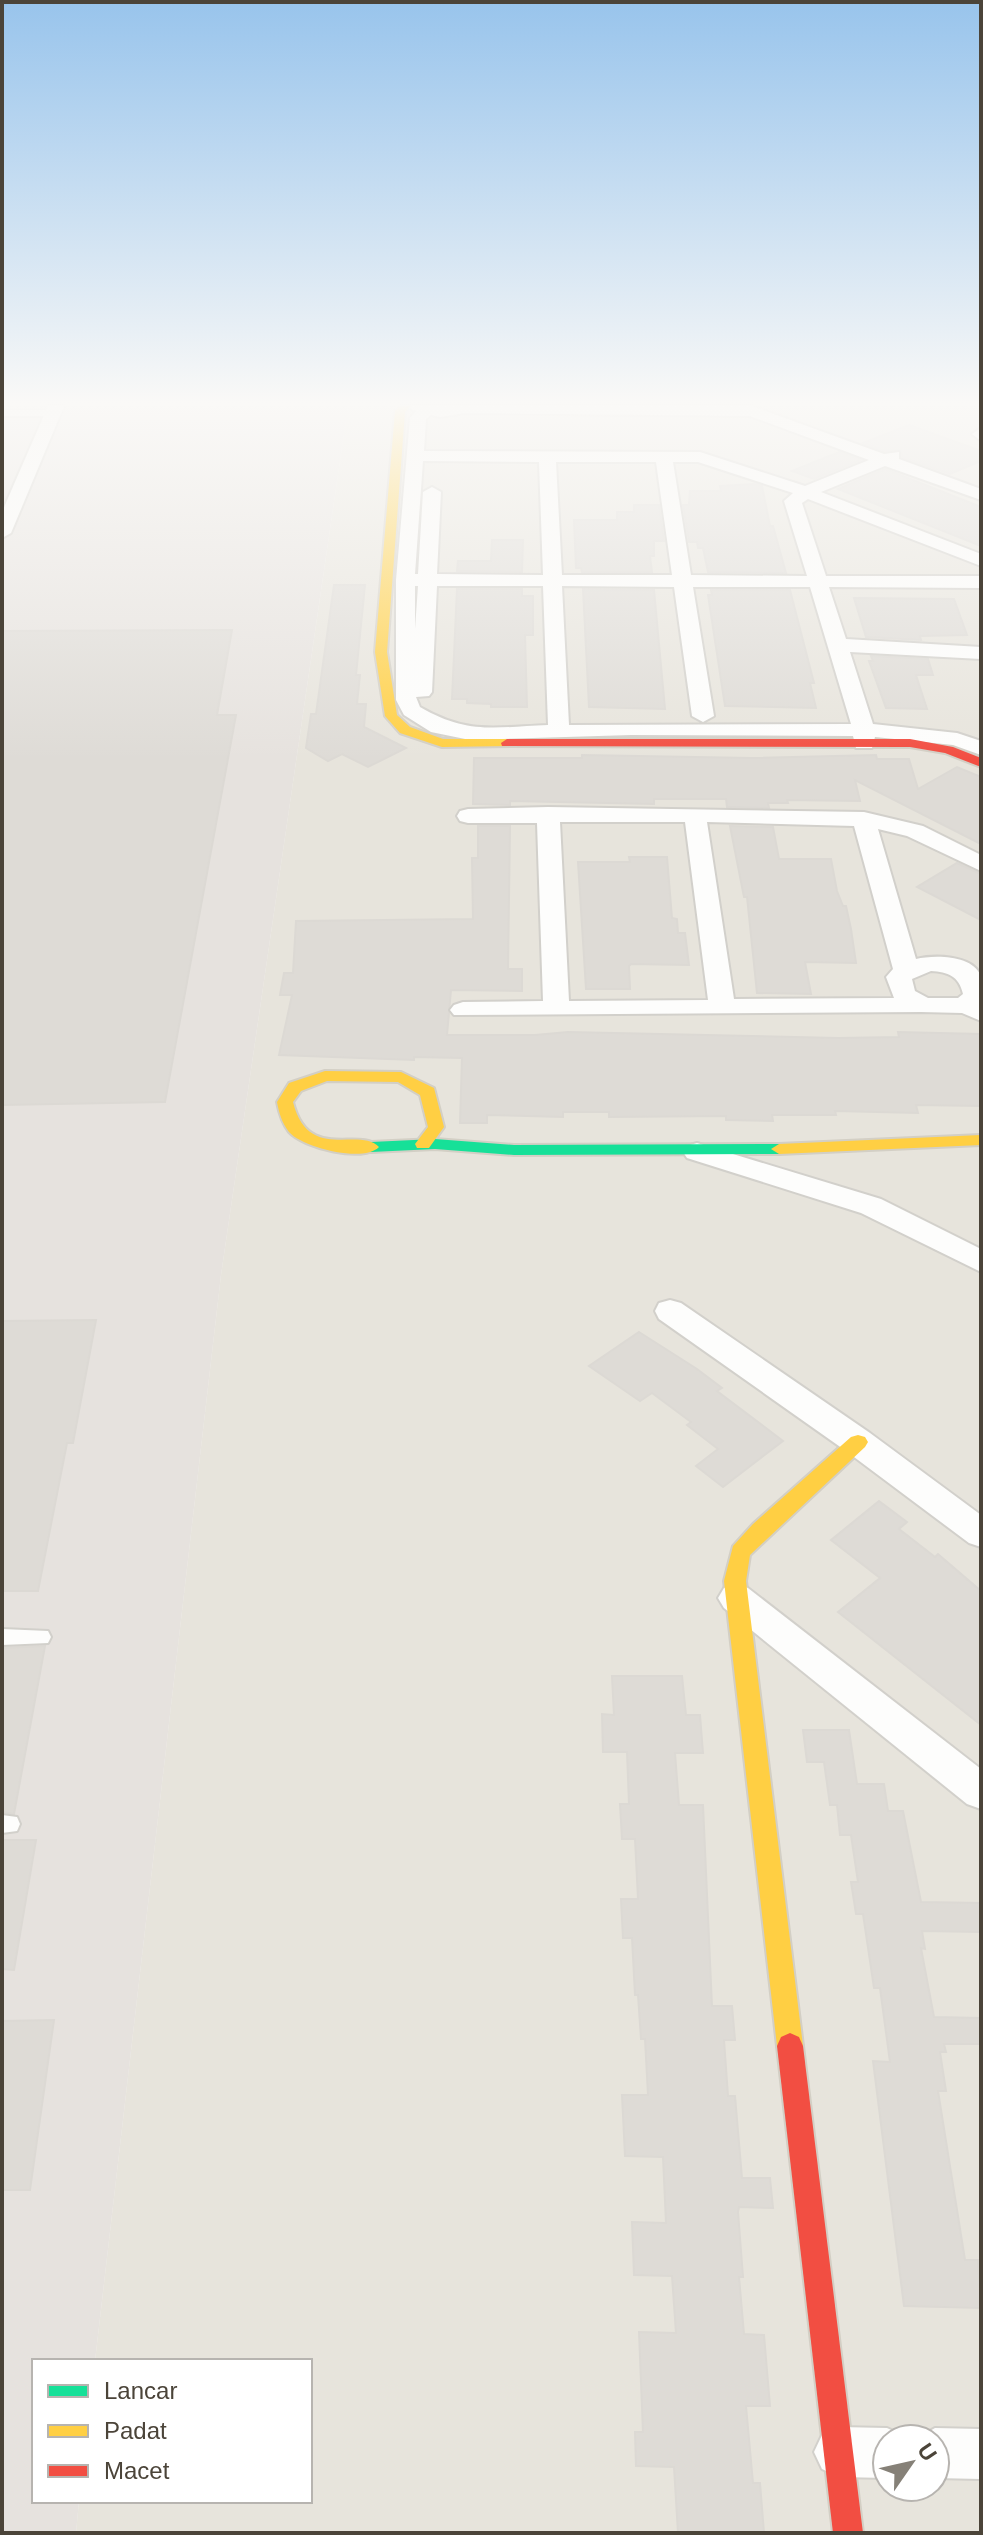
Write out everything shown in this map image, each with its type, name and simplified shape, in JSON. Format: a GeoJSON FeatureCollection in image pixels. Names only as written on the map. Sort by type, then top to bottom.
{"type":"FeatureCollection","features":[{"type":"Feature","properties":{"kind":"street"},"geometry":{"type":"LineString","coordinates":[[400,524],[387,553],[381,652],[391,716],[405,730],[442,743],[862,730],[940,722],[981,734]]}},
{"type":"Feature","properties":{"kind":"street"},"geometry":{"type":"LineString","coordinates":[[401,524],[406,700],[411,711],[439,727],[470,734],[559,724],[703,716],[957,739],[981,749]]}},
{"type":"Feature","properties":{"kind":"street"},"geometry":{"type":"LineString","coordinates":[[427,524],[430,580],[422,694],[426,704],[457,717],[559,724],[630,736]]}},
{"type":"Feature","properties":{"kind":"street"},"geometry":{"type":"LineString","coordinates":[[551,524],[559,724]]}},
{"type":"Feature","properties":{"kind":"street"},"geometry":{"type":"LineString","coordinates":[[674,524],[703,716]]}},
{"type":"Feature","properties":{"kind":"street"},"geometry":{"type":"LineString","coordinates":[[800,524],[862,730]]}},
{"type":"Feature","properties":{"kind":"street"},"geometry":{"type":"LineString","coordinates":[[889,524],[981,560]]}},
{"type":"Feature","properties":{"kind":"street"},"geometry":{"type":"LineString","coordinates":[[405,580],[981,582]]}},
{"type":"Feature","properties":{"kind":"street"},"geometry":{"type":"LineString","coordinates":[[838,645],[981,653]]}},
{"type":"Feature","properties":{"kind":"street"},"geometry":{"type":"LineString","coordinates":[[381,652],[404,653]]}},
{"type":"Feature","properties":{"kind":"street"},"geometry":{"type":"LineString","coordinates":[[862,730],[937,747],[981,763]]}},
{"type":"Feature","properties":{"kind":"street"},"geometry":{"type":"LineString","coordinates":[[548,814],[556,1009]]}},
{"type":"Feature","properties":{"kind":"street"},"geometry":{"type":"LineString","coordinates":[[695,815],[722,1008]]}},
{"type":"Feature","properties":{"kind":"street"},"geometry":{"type":"LineString","coordinates":[[468,816],[695,815],[864,819],[915,831],[981,864]]}},
{"type":"Feature","properties":{"kind":"street"},"geometry":{"type":"LineString","coordinates":[[864,819],[906,969]]}},
{"type":"Feature","properties":{"kind":"street"},"geometry":{"type":"LineString","coordinates":[[463,1010],[920,1005],[944,1009],[976,1002],[976,984],[954,967],[920,964],[906,969],[899,977],[898,987],[906,997],[920,1005]]}},
{"type":"Feature","properties":{"kind":"street"},"geometry":{"type":"LineString","coordinates":[[423,1144],[436,1127],[428,1092],[401,1077],[325,1076],[295,1087],[285,1102],[290,1125],[299,1135],[336,1146],[384,1149],[423,1144],[505,1150],[812,1150],[981,1140]]}},
{"type":"Feature","properties":{"kind":"street"},"geometry":{"type":"LineString","coordinates":[[692,1151],[871,1206],[981,1262]]}},
{"type":"Feature","properties":{"kind":"street"},"geometry":{"type":"LineString","coordinates":[[670,1311],[858,1442],[981,1533]]}},
{"type":"Feature","properties":{"kind":"street"},"geometry":{"type":"LineString","coordinates":[[848,2533],[736,1598],[736,1569],[740,1552],[760,1530],[858,1442]]}},
{"type":"Feature","properties":{"kind":"street"},"geometry":{"type":"LineString","coordinates":[[736,1598],[981,1792]]}},
{"type":"Feature","properties":{"kind":"street"},"geometry":{"type":"LineString","coordinates":[[839,2452],[871,2453]]}},
{"type":"Feature","properties":{"kind":"street"},"geometry":{"type":"LineString","coordinates":[[951,2453],[981,2454]]}},
{"type":"Feature","properties":{"kind":"lane"},"geometry":{"type":"LineString","coordinates":[[2,1637],[41,1637]]}},
{"type":"Feature","properties":{"kind":"shaded area"},"geometry":{"type":"Polygon","coordinates":[[[2,524],[331,524],[221,1275],[95,2359],[32,2359],[32,2503],[79,2503],[76,2533],[2,2533],[2,524]]]}},
{"type":"Feature","properties":{"kind":"shaded area"},"geometry":{"type":"Polygon","coordinates":[[[331,524],[981,524],[981,2533],[76,2533],[79,2503],[312,2503],[312,2359],[95,2359],[221,1275],[331,524]]]}},
{"type":"Feature","properties":{"kind":"building"},"geometry":{"type":"Polygon","coordinates":[[[574,524],[662,524],[664,541],[654,541],[654,556],[650,556],[652,572],[582,572],[581,568],[576,568],[574,524]]]}},
{"type":"Feature","properties":{"kind":"building"},"geometry":{"type":"Polygon","coordinates":[[[686,524],[770,524],[773,526],[786,573],[708,572],[703,548],[698,548],[697,542],[689,542],[686,524]]]}},
{"type":"Feature","properties":{"kind":"building"},"geometry":{"type":"Polygon","coordinates":[[[927,524],[981,524],[981,546],[927,524]]]}},
{"type":"Feature","properties":{"kind":"building"},"geometry":{"type":"Polygon","coordinates":[[[492,540],[523,540],[522,572],[457,571],[458,561],[491,561],[492,540]]]}},
{"type":"Feature","properties":{"kind":"building"},"geometry":{"type":"Polygon","coordinates":[[[334,585],[365,585],[356,675],[360,675],[357,704],[366,704],[364,727],[406,748],[368,767],[342,754],[328,761],[306,748],[311,714],[316,714],[334,585]]]}},
{"type":"Feature","properties":{"kind":"building"},"geometry":{"type":"Polygon","coordinates":[[[457,589],[522,589],[522,596],[533,596],[533,635],[525,635],[527,707],[491,707],[491,704],[467,703],[467,699],[452,699],[457,589]]]}},
{"type":"Feature","properties":{"kind":"building"},"geometry":{"type":"Polygon","coordinates":[[[583,589],[654,590],[665,709],[589,707],[583,589]]]}},
{"type":"Feature","properties":{"kind":"building"},"geometry":{"type":"Polygon","coordinates":[[[711,590],[790,590],[814,683],[810,683],[816,708],[725,706],[708,595],[712,595],[711,590]]]}},
{"type":"Feature","properties":{"kind":"building"},"geometry":{"type":"Polygon","coordinates":[[[854,598],[954,599],[967,635],[920,636],[921,640],[866,637],[854,598]]]}},
{"type":"Feature","properties":{"kind":"building"},"geometry":{"type":"Polygon","coordinates":[[[232,630],[217,715],[236,715],[165,1102],[2,1105],[2,631],[232,630]]]}},
{"type":"Feature","properties":{"kind":"building"},"geometry":{"type":"Polygon","coordinates":[[[871,656],[928,659],[933,675],[916,675],[927,709],[886,708],[869,661],[873,661],[871,656]]]}},
{"type":"Feature","properties":{"kind":"building"},"geometry":{"type":"Polygon","coordinates":[[[582,755],[752,758],[876,755],[877,759],[909,759],[918,789],[957,767],[981,777],[981,844],[855,780],[860,801],[787,800],[788,803],[768,803],[769,808],[727,807],[726,799],[654,799],[654,804],[510,801],[510,805],[473,804],[474,758],[582,758],[582,755]]]}},
{"type":"Feature","properties":{"kind":"building"},"geometry":{"type":"Polygon","coordinates":[[[478,826],[510,826],[508,969],[522,969],[522,991],[451,990],[447,1035],[568,1032],[838,1038],[899,1037],[898,1032],[981,1034],[981,1106],[916,1105],[918,1113],[835,1111],[836,1115],[772,1115],[773,1121],[726,1120],[726,1116],[609,1117],[609,1112],[563,1112],[563,1117],[487,1115],[487,1123],[460,1123],[462,1058],[414,1057],[414,1060],[279,1055],[292,995],[280,995],[284,973],[293,973],[296,921],[473,919],[472,858],[478,858],[478,826]]]}},
{"type":"Feature","properties":{"kind":"building"},"geometry":{"type":"Polygon","coordinates":[[[730,826],[773,827],[779,859],[831,859],[837,891],[843,906],[846,906],[856,963],[805,962],[811,994],[757,993],[747,897],[744,897],[730,826]]]}},
{"type":"Feature","properties":{"kind":"building"},"geometry":{"type":"Polygon","coordinates":[[[629,857],[667,857],[672,918],[677,919],[678,933],[685,933],[689,965],[631,964],[630,989],[586,989],[578,862],[630,862],[629,857]]]}},
{"type":"Feature","properties":{"kind":"building"},"geometry":{"type":"Polygon","coordinates":[[[957,863],[981,874],[981,920],[917,887],[957,863]]]}},
{"type":"Feature","properties":{"kind":"building"},"geometry":{"type":"Polygon","coordinates":[[[96,1320],[73,1443],[67,1443],[38,1591],[2,1591],[2,1321],[96,1320]]]}},
{"type":"Feature","properties":{"kind":"building"},"geometry":{"type":"Polygon","coordinates":[[[639,1332],[697,1369],[722,1388],[717,1391],[783,1441],[723,1487],[696,1466],[718,1449],[687,1425],[691,1422],[652,1393],[640,1401],[589,1366],[639,1332]]]}},
{"type":"Feature","properties":{"kind":"building"},"geometry":{"type":"Polygon","coordinates":[[[879,1501],[907,1522],[899,1529],[935,1557],[938,1554],[981,1591],[981,1725],[838,1612],[880,1578],[831,1540],[879,1501]]]}},
{"type":"Feature","properties":{"kind":"building"},"geometry":{"type":"Polygon","coordinates":[[[45,1646],[14,1814],[2,1812],[2,1648],[45,1646]]]}},
{"type":"Feature","properties":{"kind":"building"},"geometry":{"type":"Polygon","coordinates":[[[612,1676],[682,1676],[686,1715],[700,1715],[703,1753],[675,1753],[679,1805],[703,1805],[712,2006],[732,2006],[735,2040],[724,2040],[728,2096],[735,2096],[742,2178],[770,2178],[773,2208],[739,2207],[738,2212],[744,2334],[764,2335],[770,2406],[746,2406],[753,2483],[760,2483],[764,2533],[678,2533],[674,2467],[636,2466],[635,2432],[643,2432],[639,2332],[676,2333],[672,2276],[634,2275],[632,2222],[666,2223],[663,2157],[625,2156],[622,2095],[648,2095],[645,2039],[641,2039],[638,1995],[635,1995],[632,1938],[623,1938],[621,1899],[638,1899],[635,1839],[622,1839],[620,1804],[629,1804],[627,1752],[603,1752],[602,1714],[614,1715],[612,1676]]]}},
{"type":"Feature","properties":{"kind":"building"},"geometry":{"type":"Polygon","coordinates":[[[803,1730],[849,1730],[857,1784],[884,1784],[888,1811],[903,1811],[921,1902],[981,1903],[981,1932],[922,1931],[925,1949],[921,1948],[934,2017],[981,2018],[981,2044],[944,2044],[946,2052],[940,2052],[946,2091],[938,2091],[965,2260],[978,2260],[981,2308],[904,2306],[873,2061],[890,2062],[880,1988],[874,1988],[863,1914],[856,1914],[851,1882],[858,1882],[851,1835],[840,1835],[837,1805],[830,1805],[824,1762],[807,1762],[803,1730]]]}},
{"type":"Feature","properties":{"kind":"building"},"geometry":{"type":"Polygon","coordinates":[[[2,1840],[36,1840],[14,1970],[2,1969],[2,1840]]]}},
{"type":"Feature","properties":{"kind":"building"},"geometry":{"type":"Polygon","coordinates":[[[54,2020],[30,2190],[2,2190],[2,2021],[54,2020]]]}},
{"type":"Feature","properties":{"kind":"traffic: fast"},"geometry":{"type":"LineString","coordinates":[[371,1147],[435,1144],[514,1150],[779,1149]]}},
{"type":"Feature","properties":{"kind":"traffic: slow"},"geometry":{"type":"LineString","coordinates":[[391,524],[381,652],[391,716],[405,730],[442,743],[507,743]]}},
{"type":"Feature","properties":{"kind":"traffic: slow"},"geometry":{"type":"LineString","coordinates":[[371,1147],[329,1145],[304,1136],[288,1117],[285,1102],[295,1087],[325,1076],[401,1077],[428,1092],[436,1127],[423,1144]]}},
{"type":"Feature","properties":{"kind":"traffic: slow"},"geometry":{"type":"LineString","coordinates":[[779,1149],[981,1140]]}},
{"type":"Feature","properties":{"kind":"traffic: slow"},"geometry":{"type":"LineString","coordinates":[[790,2046],[735,1581],[740,1552],[760,1530],[858,1442]]}},
{"type":"Feature","properties":{"kind":"traffic: jam"},"geometry":{"type":"LineString","coordinates":[[507,743],[910,743],[948,750],[981,763]]}},
{"type":"Feature","properties":{"kind":"traffic: jam"},"geometry":{"type":"LineString","coordinates":[[790,2046],[848,2533]]}}]}
